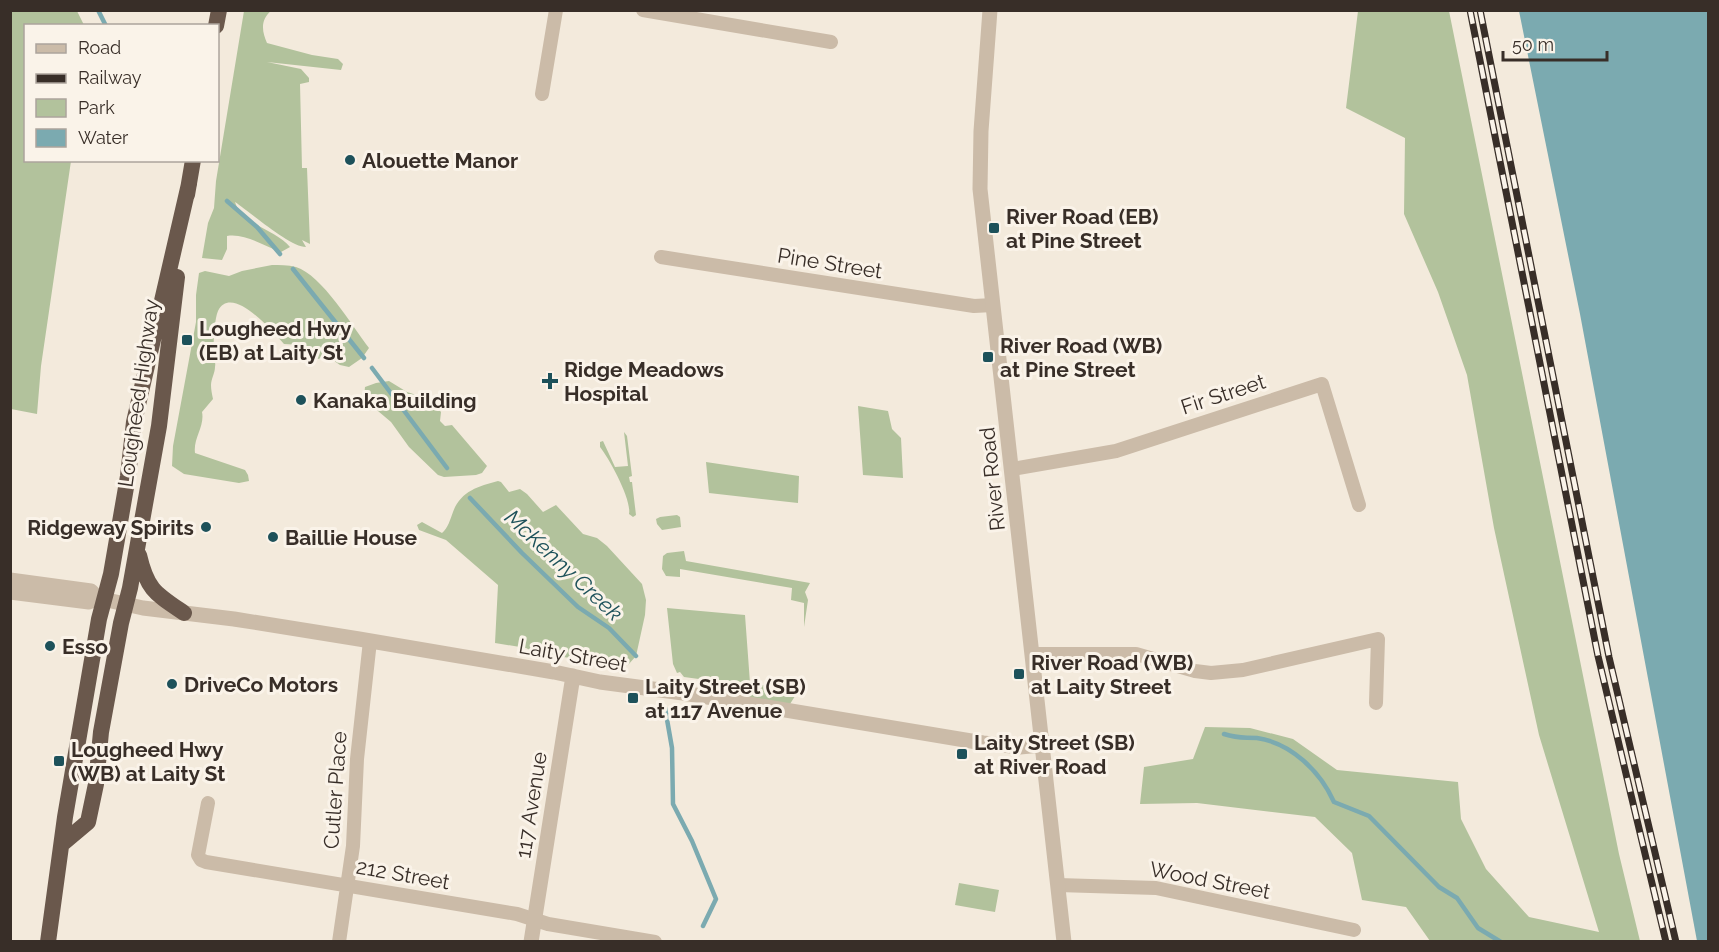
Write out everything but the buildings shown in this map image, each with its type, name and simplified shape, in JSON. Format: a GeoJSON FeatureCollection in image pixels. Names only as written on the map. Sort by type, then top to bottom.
{"type":"FeatureCollection","features":[{"type":"Feature","properties":{"kind":"highway","name":"Lougheed Highway"},"geometry":{"type":"LineString","coordinates":[[63,843],[88,822],[96,784],[101,732],[159,426],[193,162]]}},
{"type":"Feature","properties":{"kind":"highway","name":"Lougheed Highway"},"geometry":{"type":"LineString","coordinates":[[48,942],[67,807],[101,599],[111,574],[128,477],[134,422],[189,184]]}},
{"type":"Feature","properties":{"kind":"highway"},"geometry":{"type":"LineString","coordinates":[[137,548],[148,583],[158,595],[184,613]]}},
{"type":"Feature","properties":{"kind":"street"},"geometry":{"type":"LineString","coordinates":[[542,94],[556,10]]}},
{"type":"Feature","properties":{"kind":"street"},"geometry":{"type":"LineString","coordinates":[[643,10],[831,42]]}},
{"type":"Feature","properties":{"kind":"street","name":"River Road"},"geometry":{"type":"LineString","coordinates":[[990,10],[981,131],[980,189],[1064,942]]}},
{"type":"Feature","properties":{"kind":"street","name":"Pine Street"},"geometry":{"type":"LineString","coordinates":[[660,256],[974,306],[993,305]]}},
{"type":"Feature","properties":{"kind":"street","name":"Fir Street"},"geometry":{"type":"LineString","coordinates":[[1013,470],[1116,451],[1322,384],[1359,505]]}},
{"type":"Feature","properties":{"kind":"street","name":"Laity Street"},"geometry":{"type":"LineString","coordinates":[[10,580],[91,591],[101,599]]}},
{"type":"Feature","properties":{"kind":"street","name":"Laity Street"},"geometry":{"type":"LineString","coordinates":[[10,592],[89,602],[101,599],[234,619],[600,682],[683,693],[983,743],[1020,747],[1041,745]]}},
{"type":"Feature","properties":{"kind":"street"},"geometry":{"type":"LineString","coordinates":[[1032,654],[1136,654],[1195,671],[1218,673],[1242,670],[1378,639],[1376,703]]}},
{"type":"Feature","properties":{"kind":"street","name":"Cutler Place"},"geometry":{"type":"LineString","coordinates":[[339,942],[353,846],[359,738],[370,641]]}},
{"type":"Feature","properties":{"kind":"street","name":"117 Avenue"},"geometry":{"type":"LineString","coordinates":[[531,942],[573,676]]}},
{"type":"Feature","properties":{"kind":"street","name":"212 Street"},"geometry":{"type":"LineString","coordinates":[[208,803],[198,855],[206,862],[517,914],[548,924],[655,942]]}},
{"type":"Feature","properties":{"kind":"street","name":"Wood Street"},"geometry":{"type":"LineString","coordinates":[[1058,885],[1156,888],[1354,930]]}},
{"type":"Feature","properties":{"kind":"green space"},"geometry":{"type":"Polygon","coordinates":[[[10,11],[77,11],[84,24],[24,24],[24,162],[71,162],[41,366],[37,414],[11,409],[10,11]]]}},
{"type":"Feature","properties":{"kind":"green space"},"geometry":{"type":"Polygon","coordinates":[[[244,11],[271,11],[265,18],[263,26],[267,43],[312,55],[338,59],[343,64],[341,70],[267,62],[301,69],[309,78],[309,82],[300,84],[302,168],[307,168],[310,244],[302,240],[306,247],[290,241],[235,202],[244,216],[277,236],[290,247],[281,252],[248,238],[227,236],[227,249],[222,260],[202,258],[208,223],[214,208],[216,181],[244,11]]]}},
{"type":"Feature","properties":{"kind":"green space"},"geometry":{"type":"Polygon","coordinates":[[[1358,11],[1449,11],[1619,854],[1640,941],[1430,941],[1406,907],[1362,900],[1352,853],[1315,817],[1197,803],[1140,804],[1144,767],[1193,759],[1205,727],[1250,728],[1293,739],[1337,770],[1458,782],[1461,819],[1486,869],[1529,917],[1599,932],[1539,735],[1494,528],[1467,375],[1438,292],[1404,214],[1405,138],[1346,108],[1358,11]]]}},
{"type":"Feature","properties":{"kind":"green space"},"geometry":{"type":"Polygon","coordinates":[[[272,265],[296,267],[316,280],[336,302],[369,348],[362,358],[349,367],[340,365],[327,356],[318,359],[302,345],[284,344],[262,321],[242,306],[233,303],[224,304],[218,311],[215,327],[215,365],[211,385],[213,399],[202,412],[195,453],[245,470],[249,481],[239,483],[184,474],[172,466],[173,446],[196,322],[199,273],[205,271],[229,276],[272,265]]]}},
{"type":"Feature","properties":{"kind":"green space"},"geometry":{"type":"Polygon","coordinates":[[[389,381],[407,392],[429,399],[441,412],[440,421],[445,426],[452,425],[487,466],[482,473],[444,477],[438,475],[409,447],[391,422],[372,409],[364,397],[365,387],[389,381]]]}},
{"type":"Feature","properties":{"kind":"green space"},"geometry":{"type":"Polygon","coordinates":[[[858,406],[888,411],[892,429],[901,438],[903,478],[863,475],[858,406]]]}},
{"type":"Feature","properties":{"kind":"green space"},"geometry":{"type":"Polygon","coordinates":[[[624,432],[627,436],[632,476],[629,477],[632,482],[636,515],[633,517],[629,514],[627,499],[619,479],[600,447],[600,442],[603,441],[615,467],[628,466],[624,432]]]}},
{"type":"Feature","properties":{"kind":"green space"},"geometry":{"type":"Polygon","coordinates":[[[706,462],[799,476],[798,503],[709,493],[706,462]]]}},
{"type":"Feature","properties":{"kind":"green space"},"geometry":{"type":"Polygon","coordinates":[[[498,481],[509,492],[520,489],[543,512],[556,505],[583,534],[597,538],[607,546],[642,584],[646,600],[645,615],[636,656],[628,665],[608,667],[495,643],[498,585],[446,540],[419,530],[417,525],[422,522],[442,533],[460,499],[477,488],[498,481]]]}},
{"type":"Feature","properties":{"kind":"green space"},"geometry":{"type":"Polygon","coordinates":[[[677,515],[680,517],[681,527],[662,530],[657,524],[656,519],[660,517],[677,515]]]}},
{"type":"Feature","properties":{"kind":"green space"},"geometry":{"type":"Polygon","coordinates":[[[684,551],[686,561],[810,583],[805,592],[808,600],[804,627],[804,603],[791,600],[792,588],[680,569],[680,577],[666,576],[662,569],[663,556],[667,553],[684,551]]]}},
{"type":"Feature","properties":{"kind":"green space"},"geometry":{"type":"Polygon","coordinates":[[[667,608],[745,615],[750,683],[797,693],[790,704],[749,697],[735,690],[736,684],[684,677],[680,672],[677,673],[673,664],[667,608]]]}},
{"type":"Feature","properties":{"kind":"green space"},"geometry":{"type":"Polygon","coordinates":[[[959,883],[999,890],[995,912],[955,905],[959,883]]]}},
{"type":"Feature","properties":{"kind":"water"},"geometry":{"type":"Polygon","coordinates":[[[1519,11],[1708,11],[1708,941],[1697,941],[1580,314],[1519,11]]]}},
{"type":"Feature","properties":{"kind":"waterway","name":"McKenny Creek"},"geometry":{"type":"LineString","coordinates":[[98,10],[105,24]]}},
{"type":"Feature","properties":{"kind":"waterway","name":"McKenny Creek"},"geometry":{"type":"LineString","coordinates":[[227,201],[257,227],[280,254]]}},
{"type":"Feature","properties":{"kind":"waterway","name":"McKenny Creek"},"geometry":{"type":"LineString","coordinates":[[293,269],[364,358]]}},
{"type":"Feature","properties":{"kind":"waterway","name":"McKenny Creek"},"geometry":{"type":"LineString","coordinates":[[372,368],[447,468]]}},
{"type":"Feature","properties":{"kind":"waterway","name":"McKenny Creek"},"geometry":{"type":"LineString","coordinates":[[470,498],[578,607],[609,628],[636,656]]}},
{"type":"Feature","properties":{"kind":"waterway","name":"McKenny Creek"},"geometry":{"type":"LineString","coordinates":[[665,708],[672,748],[673,804],[692,841],[716,899],[703,926]]}},
{"type":"Feature","properties":{"kind":"waterway"},"geometry":{"type":"LineString","coordinates":[[1224,734],[1269,741],[1293,752],[1312,769],[1334,802],[1369,816],[1439,887],[1457,898],[1478,928],[1501,942]]}},
{"type":"Feature","properties":{"kind":"railway"},"geometry":{"type":"LineString","coordinates":[[1470,10],[1598,656],[1666,942]]}},
{"type":"Feature","properties":{"kind":"railway"},"geometry":{"type":"LineString","coordinates":[[1480,10],[1609,657],[1676,942]]}},
{"type":"Feature","properties":{"kind":"place","name":"Alouette Manor"},"geometry":{"type":"Point","coordinates":[350,160]}},
{"type":"Feature","properties":{"kind":"place","name":"River Road (EB) at Pine Street"},"geometry":{"type":"Point","coordinates":[994,228]}},
{"type":"Feature","properties":{"kind":"place","name":"Lougheed Hwy (EB) at Laity St"},"geometry":{"type":"Point","coordinates":[187,340]}},
{"type":"Feature","properties":{"kind":"place","name":"River Road (WB) at Pine Street"},"geometry":{"type":"Point","coordinates":[988,357]}},
{"type":"Feature","properties":{"kind":"place","name":"Ridge Meadows Hospital"},"geometry":{"type":"Point","coordinates":[550,381]}},
{"type":"Feature","properties":{"kind":"place","name":"Kanaka Building"},"geometry":{"type":"Point","coordinates":[301,400]}},
{"type":"Feature","properties":{"kind":"place","name":"Ridgeway Spirits"},"geometry":{"type":"Point","coordinates":[206,527]}},
{"type":"Feature","properties":{"kind":"place","name":"Baillie House"},"geometry":{"type":"Point","coordinates":[273,537]}},
{"type":"Feature","properties":{"kind":"place","name":"Esso"},"geometry":{"type":"Point","coordinates":[50,646]}},
{"type":"Feature","properties":{"kind":"place","name":"River Road (WB) at Laity Street"},"geometry":{"type":"Point","coordinates":[1019,674]}},
{"type":"Feature","properties":{"kind":"place","name":"DriveCo Motors"},"geometry":{"type":"Point","coordinates":[172,684]}},
{"type":"Feature","properties":{"kind":"place","name":"Laity Street (SB) at 117 Avenue"},"geometry":{"type":"Point","coordinates":[633,698]}},
{"type":"Feature","properties":{"kind":"place","name":"Laity Street (SB) at River Road"},"geometry":{"type":"Point","coordinates":[962,754]}},
{"type":"Feature","properties":{"kind":"place","name":"Lougheed Hwy (WB) at Laity St"},"geometry":{"type":"Point","coordinates":[59,761]}}]}
